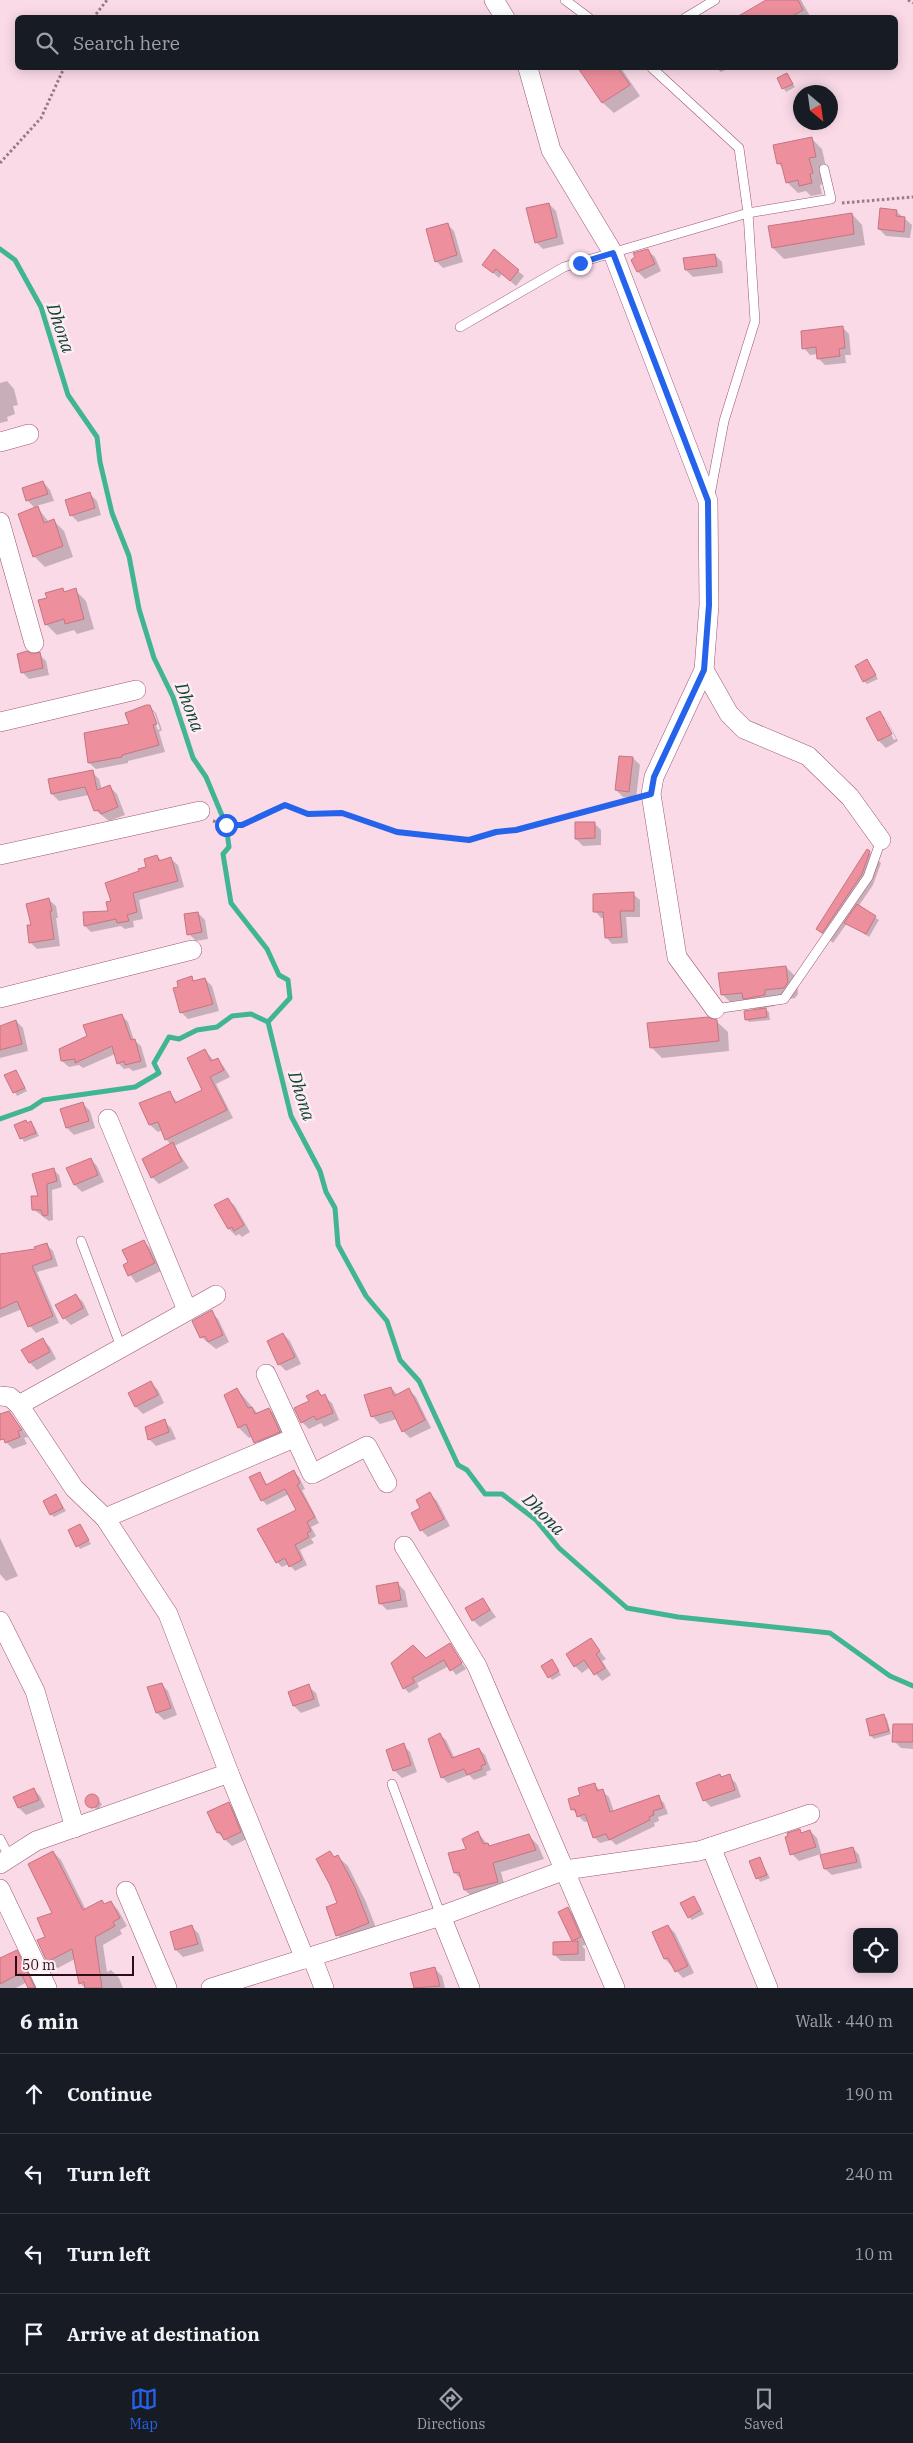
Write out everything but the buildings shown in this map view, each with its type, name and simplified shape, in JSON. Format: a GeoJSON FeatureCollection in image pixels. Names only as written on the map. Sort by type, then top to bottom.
{"type":"FeatureCollection","features":[{"type":"Feature","properties":{"kind":"street"},"geometry":{"type":"LineString","coordinates":[[494,0],[503,15]]}},
{"type":"Feature","properties":{"kind":"street"},"geometry":{"type":"LineString","coordinates":[[529,70],[551,150],[613,253],[708,501],[709,605],[704,670],[654,777],[651,794],[677,957],[715,1009]]}},
{"type":"Feature","properties":{"kind":"street"},"geometry":{"type":"LineString","coordinates":[[0,442],[29,434]]}},
{"type":"Feature","properties":{"kind":"street"},"geometry":{"type":"LineString","coordinates":[[0,522],[8,576],[34,643]]}},
{"type":"Feature","properties":{"kind":"street"},"geometry":{"type":"LineString","coordinates":[[704,670],[729,714],[744,729],[808,756],[850,798],[881,840]]}},
{"type":"Feature","properties":{"kind":"street"},"geometry":{"type":"LineString","coordinates":[[0,722],[136,690]]}},
{"type":"Feature","properties":{"kind":"street"},"geometry":{"type":"LineString","coordinates":[[0,855],[200,811]]}},
{"type":"Feature","properties":{"kind":"street"},"geometry":{"type":"LineString","coordinates":[[0,998],[192,950]]}},
{"type":"Feature","properties":{"kind":"street"},"geometry":{"type":"LineString","coordinates":[[108,1119],[187,1310]]}},
{"type":"Feature","properties":{"kind":"street"},"geometry":{"type":"LineString","coordinates":[[19,1405],[216,1295]]}},
{"type":"Feature","properties":{"kind":"street"},"geometry":{"type":"LineString","coordinates":[[266,1374],[312,1474],[367,1446],[387,1483]]}},
{"type":"Feature","properties":{"kind":"street"},"geometry":{"type":"LineString","coordinates":[[0,1396],[10,1397],[19,1405],[74,1488],[105,1518],[168,1614],[229,1773],[308,1958],[324,1988]]}},
{"type":"Feature","properties":{"kind":"street"},"geometry":{"type":"LineString","coordinates":[[105,1518],[294,1438]]}},
{"type":"Feature","properties":{"kind":"street"},"geometry":{"type":"LineString","coordinates":[[404,1546],[477,1666],[615,1988]]}},
{"type":"Feature","properties":{"kind":"street"},"geometry":{"type":"LineString","coordinates":[[0,1622],[35,1691],[75,1828]]}},
{"type":"Feature","properties":{"kind":"street"},"geometry":{"type":"LineString","coordinates":[[5,1861],[36,1841],[229,1773]]}},
{"type":"Feature","properties":{"kind":"street"},"geometry":{"type":"LineString","coordinates":[[211,1988],[441,1916],[565,1870],[699,1851],[810,1814]]}},
{"type":"Feature","properties":{"kind":"street"},"geometry":{"type":"LineString","coordinates":[[710,1847],[768,1988]]}},
{"type":"Feature","properties":{"kind":"street"},"geometry":{"type":"LineString","coordinates":[[0,1889],[47,1988]]}},
{"type":"Feature","properties":{"kind":"street"},"geometry":{"type":"LineString","coordinates":[[126,1891],[167,1988]]}},
{"type":"Feature","properties":{"kind":"street"},"geometry":{"type":"LineString","coordinates":[[441,1916],[470,1988]]}},
{"type":"Feature","properties":{"kind":"lane"},"geometry":{"type":"LineString","coordinates":[[564,0],[585,15]]}},
{"type":"Feature","properties":{"kind":"lane"},"geometry":{"type":"LineString","coordinates":[[691,15],[715,0]]}},
{"type":"Feature","properties":{"kind":"lane"},"geometry":{"type":"LineString","coordinates":[[654,70],[739,148],[748,213],[755,321],[724,421],[708,501]]}},
{"type":"Feature","properties":{"kind":"lane"},"geometry":{"type":"LineString","coordinates":[[460,327],[564,267],[748,213],[831,199],[824,169]]}},
{"type":"Feature","properties":{"kind":"lane"},"geometry":{"type":"LineString","coordinates":[[715,1009],[784,999],[868,877],[881,840]]}},
{"type":"Feature","properties":{"kind":"lane"},"geometry":{"type":"LineString","coordinates":[[81,1241],[121,1347]]}},
{"type":"Feature","properties":{"kind":"lane"},"geometry":{"type":"LineString","coordinates":[[392,1784],[441,1916]]}},
{"type":"Feature","properties":{"kind":"lane"},"geometry":{"type":"LineString","coordinates":[[0,1839],[5,1861]]}},
{"type":"Feature","properties":{"kind":"path"},"geometry":{"type":"LineString","coordinates":[[95,15],[106,0]]}},
{"type":"Feature","properties":{"kind":"path"},"geometry":{"type":"LineString","coordinates":[[908,0],[913,3]]}},
{"type":"Feature","properties":{"kind":"path"},"geometry":{"type":"LineString","coordinates":[[0,164],[41,118],[63,70]]}},
{"type":"Feature","properties":{"kind":"path"},"geometry":{"type":"LineString","coordinates":[[831,199],[845,204],[913,197]]}},
{"type":"Feature","properties":{"kind":"path"},"geometry":{"type":"LineString","coordinates":[[200,811],[208,820],[226,825],[242,825],[285,805],[308,814],[342,813],[397,832],[469,840],[496,832],[516,830],[651,794]]}},
{"type":"Feature","properties":{"kind":"waterway","name":"Dhona"},"geometry":{"type":"LineString","coordinates":[[0,249],[15,260],[41,307],[68,395],[97,437],[100,462],[112,513],[129,556],[139,609],[154,658],[173,697],[193,758],[206,777],[226,825],[229,847],[223,854],[231,903],[267,949],[279,975],[288,980],[290,998],[268,1022],[291,1116],[320,1171],[326,1192],[335,1208],[338,1245],[366,1296],[387,1321],[400,1360],[419,1381],[458,1465],[467,1470],[485,1494],[502,1494],[536,1520],[559,1548],[627,1608],[678,1617],[830,1633],[890,1676],[913,1686]]}},
{"type":"Feature","properties":{"kind":"waterway"},"geometry":{"type":"LineString","coordinates":[[0,1119],[31,1108],[43,1100],[135,1087],[159,1073],[154,1063],[169,1037],[179,1039],[197,1030],[217,1027],[232,1016],[251,1014],[268,1022]]}},
{"type":"Feature","properties":{"kind":"route"},"geometry":{"type":"LineString","coordinates":[[226,825],[242,825],[285,805],[308,814],[342,813],[397,832],[469,840],[496,832],[516,830],[651,794],[654,777],[704,670],[709,605],[708,501],[613,253],[580,263]]}}]}
